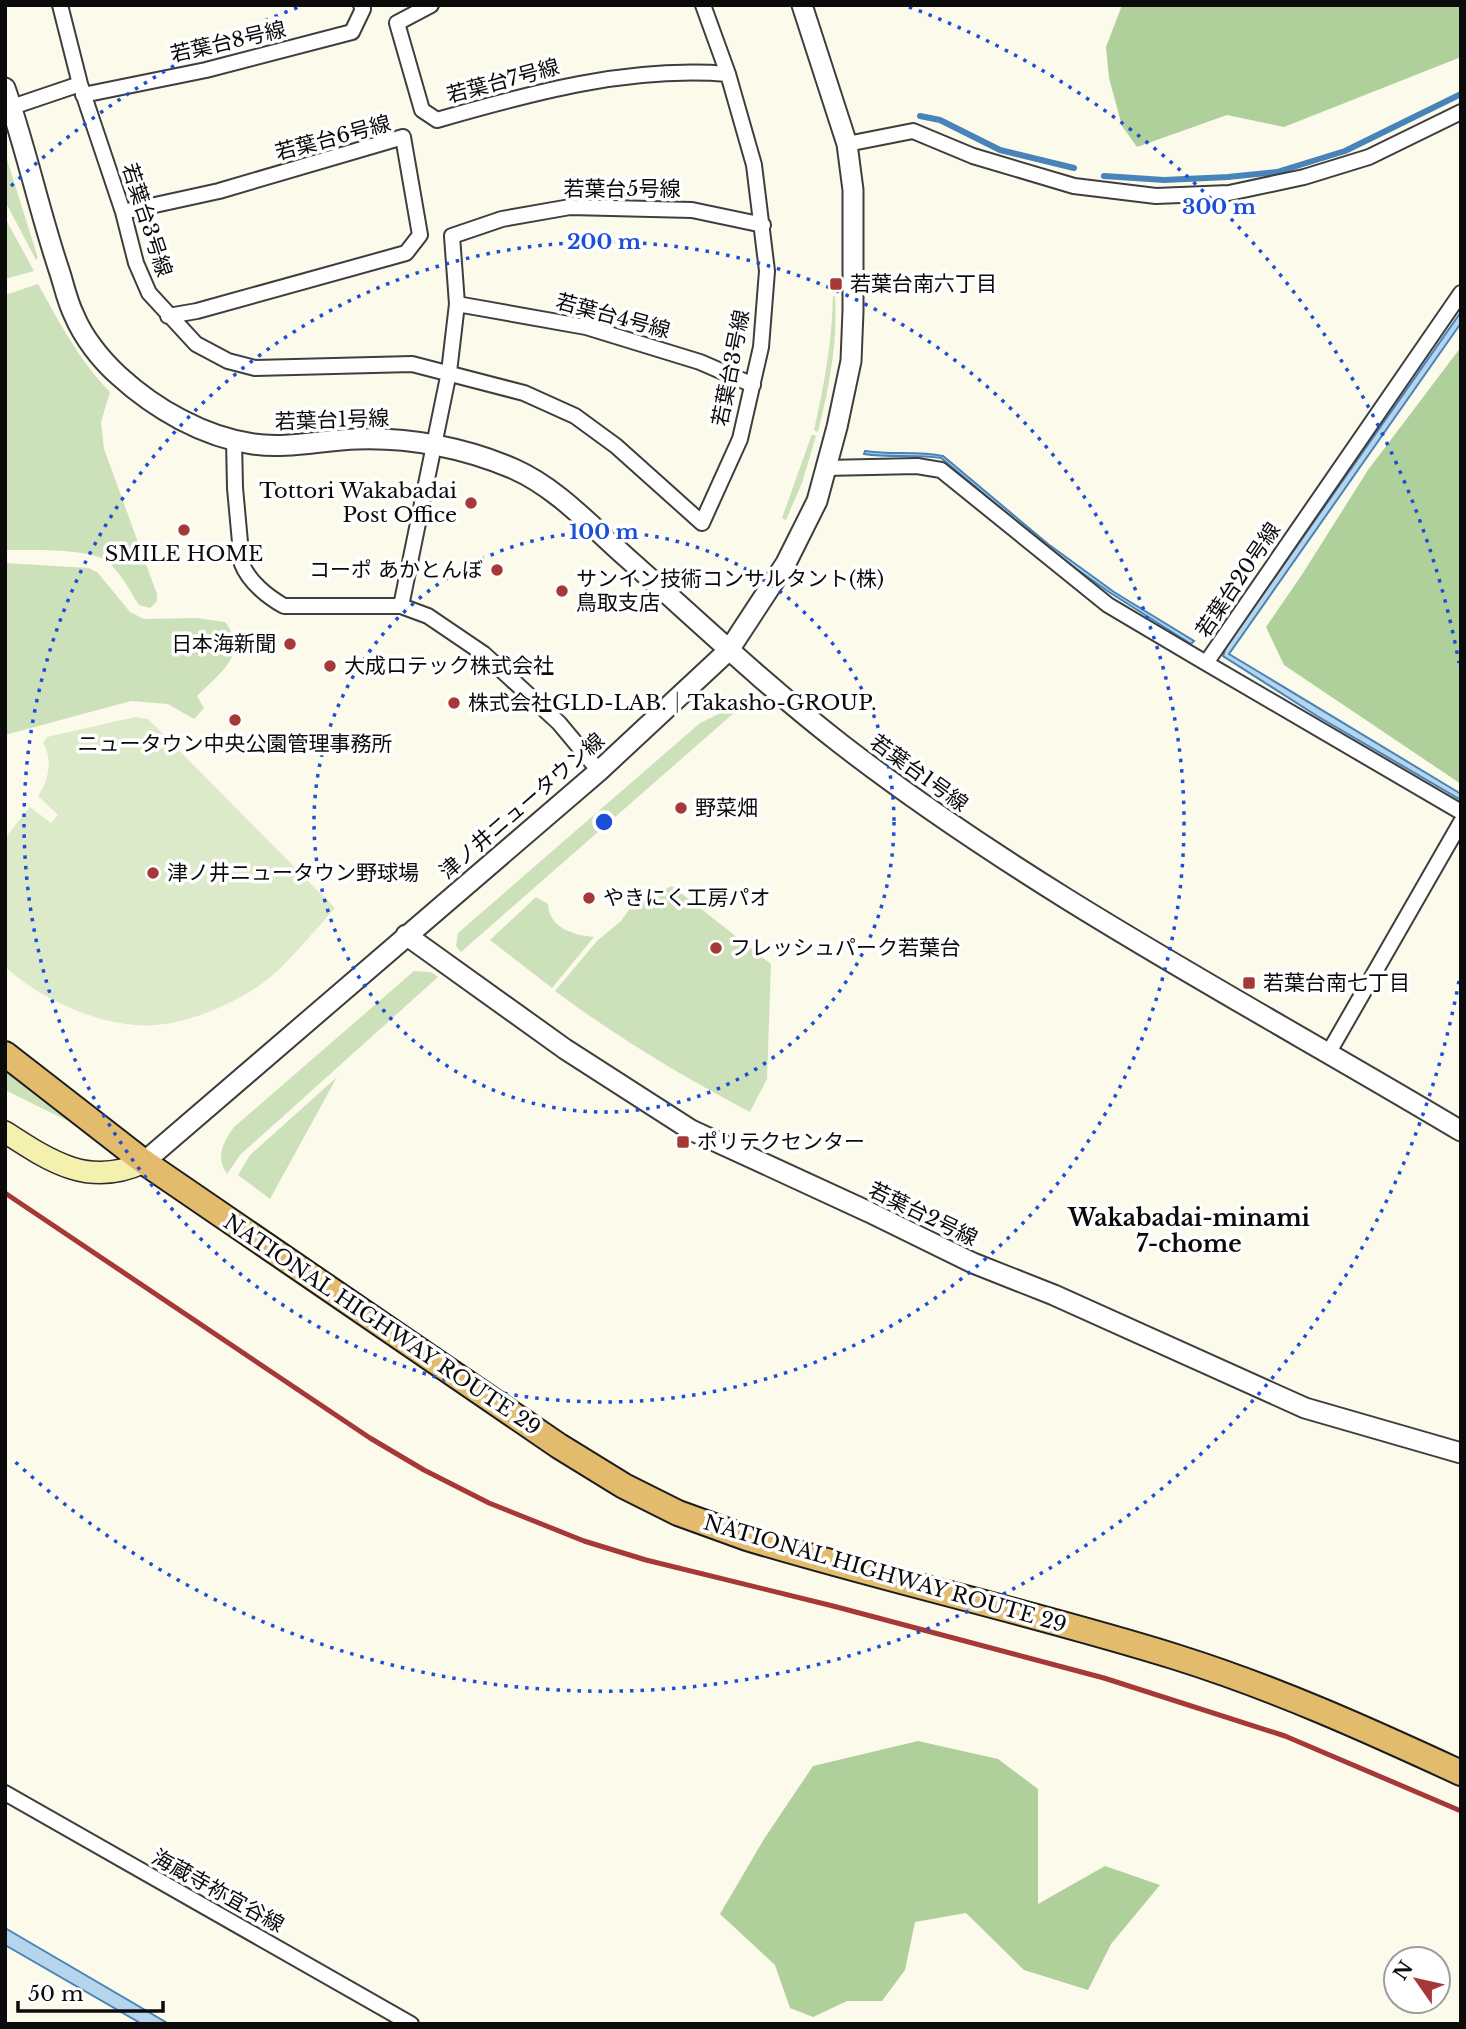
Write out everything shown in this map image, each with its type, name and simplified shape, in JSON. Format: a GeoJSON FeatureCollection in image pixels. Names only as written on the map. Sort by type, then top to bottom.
{"type":"FeatureCollection","features":[{"type":"Feature","properties":{"kind":"highway","name":"NATIONAL HIGHWAY ROUTE 29"},"geometry":{"type":"LineString","coordinates":[[5,1054],[144,1162],[559,1446],[624,1486],[678,1513],[798,1553],[1175,1657],[1254,1683],[1330,1713],[1461,1773]]}},
{"type":"Feature","properties":{"kind":"main road"},"geometry":{"type":"LineString","coordinates":[[5,1132],[46,1158],[75,1170],[101,1174],[126,1171],[144,1162]]}},
{"type":"Feature","properties":{"kind":"street","name":"若葉台3号線"},"geometry":{"type":"LineString","coordinates":[[60,5],[82,89],[136,263],[149,293],[196,344],[228,360],[255,368],[412,364],[524,393],[575,416],[616,446],[702,523],[740,439],[754,385],[761,347],[767,271],[754,165],[704,5]]}},
{"type":"Feature","properties":{"kind":"street","name":"若葉台8号線"},"geometry":{"type":"LineString","coordinates":[[82,89],[206,70],[352,32],[363,9],[362,5]]}},
{"type":"Feature","properties":{"kind":"street","name":"若葉台7号線"},"geometry":{"type":"LineString","coordinates":[[432,5],[397,23],[422,110],[437,120],[578,83],[691,71],[727,74]]}},
{"type":"Feature","properties":{"kind":"street","name":"津ノ井ニュータウン線"},"geometry":{"type":"LineString","coordinates":[[144,1162],[599,771],[729,650],[786,563],[817,501],[851,361],[853,190],[847,144],[802,5]]}},
{"type":"Feature","properties":{"kind":"street","name":"若葉台1号線"},"geometry":{"type":"LineString","coordinates":[[5,88],[51,248],[74,315],[82,331],[115,373],[139,393],[203,430],[257,445],[358,439],[399,440],[471,453],[518,471],[562,500],[729,650],[837,741],[916,800],[1011,865],[1143,946],[1461,1131]]}},
{"type":"Feature","properties":{"kind":"street"},"geometry":{"type":"LineString","coordinates":[[12,107],[82,89]]}},
{"type":"Feature","properties":{"kind":"street"},"geometry":{"type":"LineString","coordinates":[[847,144],[914,131],[973,156],[1074,186],[1156,196],[1228,193],[1304,177],[1369,157],[1461,112]]}},
{"type":"Feature","properties":{"kind":"street","name":"若葉台6号線"},"geometry":{"type":"LineString","coordinates":[[122,212],[219,191],[403,137],[420,235],[405,253],[197,311],[168,316]]}},
{"type":"Feature","properties":{"kind":"street","name":"若葉台5号線"},"geometry":{"type":"LineString","coordinates":[[449,372],[457,304],[452,236],[502,219],[570,207],[692,209],[763,225]]}},
{"type":"Feature","properties":{"kind":"street","name":"若葉台20号線"},"geometry":{"type":"LineString","coordinates":[[825,468],[918,466],[941,470],[1108,605],[1206,663],[1461,293]]}},
{"type":"Feature","properties":{"kind":"street","name":"若葉台4号線"},"geometry":{"type":"LineString","coordinates":[[457,304],[598,331],[700,362],[754,385]]}},
{"type":"Feature","properties":{"kind":"street"},"geometry":{"type":"LineString","coordinates":[[401,606],[449,372]]}},
{"type":"Feature","properties":{"kind":"street"},"geometry":{"type":"LineString","coordinates":[[234,440],[242,564],[246,573],[271,598],[284,606],[401,606],[428,616],[484,654],[559,723],[599,771]]}},
{"type":"Feature","properties":{"kind":"street"},"geometry":{"type":"LineString","coordinates":[[1206,663],[1461,812]]}},
{"type":"Feature","properties":{"kind":"street"},"geometry":{"type":"LineString","coordinates":[[1329,1052],[1461,822]]}},
{"type":"Feature","properties":{"kind":"street","name":"若葉台2号線"},"geometry":{"type":"LineString","coordinates":[[406,935],[565,1048],[691,1130],[869,1212],[973,1264],[1054,1295],[1305,1408],[1461,1453]]}},
{"type":"Feature","properties":{"kind":"street","name":"海蔵寺祢宜谷線"},"geometry":{"type":"LineString","coordinates":[[5,1793],[411,2024]]}},
{"type":"Feature","properties":{"kind":"green space"},"geometry":{"type":"Polygon","coordinates":[[[1122,5],[1461,5],[1461,57],[1284,127],[1227,115],[1137,147],[1122,126],[1109,78],[1106,47],[1122,5]]]}},
{"type":"Feature","properties":{"kind":"green space"},"geometry":{"type":"Polygon","coordinates":[[[5,153],[38,258],[36,260],[5,201],[5,153]]]}},
{"type":"Feature","properties":{"kind":"green space"},"geometry":{"type":"Polygon","coordinates":[[[5,218],[34,271],[5,279],[5,218]]]}},
{"type":"Feature","properties":{"kind":"green space"},"geometry":{"type":"Polygon","coordinates":[[[38,284],[79,354],[110,392],[101,422],[104,449],[157,594],[157,601],[150,608],[139,605],[115,569],[96,556],[57,551],[5,550],[5,295],[38,284]]]}},
{"type":"Feature","properties":{"kind":"green space"},"geometry":{"type":"Polygon","coordinates":[[[833,296],[836,314],[834,348],[818,432],[814,430],[827,364],[833,296]]]}},
{"type":"Feature","properties":{"kind":"green space"},"geometry":{"type":"Polygon","coordinates":[[[1461,347],[1461,784],[1284,665],[1266,627],[1368,470],[1461,347]]]}},
{"type":"Feature","properties":{"kind":"green space"},"geometry":{"type":"Polygon","coordinates":[[[812,434],[816,436],[802,483],[786,520],[782,518],[812,434]]]}},
{"type":"Feature","properties":{"kind":"green space"},"geometry":{"type":"Polygon","coordinates":[[[5,563],[89,568],[98,573],[130,612],[144,619],[196,618],[225,622],[232,633],[233,654],[229,663],[197,696],[204,708],[194,719],[168,704],[131,701],[5,735],[5,563]]]}},
{"type":"Feature","properties":{"kind":"green space"},"geometry":{"type":"Polygon","coordinates":[[[733,707],[758,711],[735,712],[461,952],[456,946],[458,933],[700,723],[733,707]]]}},
{"type":"Feature","properties":{"kind":"green space","name":"津ノ井ニュータウン野球場"},"geometry":{"type":"Polygon","coordinates":[[[135,717],[148,719],[335,908],[289,959],[260,985],[201,1015],[167,1024],[135,1025],[100,1019],[49,998],[5,967],[5,838],[30,807],[51,823],[58,815],[38,796],[45,783],[49,763],[43,743],[47,737],[135,717]]]}},
{"type":"Feature","properties":{"kind":"green space"},"geometry":{"type":"Polygon","coordinates":[[[672,886],[771,964],[767,1079],[750,1112],[650,1055],[555,991],[597,941],[621,921],[634,903],[672,886]]]}},
{"type":"Feature","properties":{"kind":"green space"},"geometry":{"type":"Polygon","coordinates":[[[536,897],[548,904],[553,919],[564,929],[594,937],[552,988],[490,940],[536,897]]]}},
{"type":"Feature","properties":{"kind":"green space"},"geometry":{"type":"Polygon","coordinates":[[[414,971],[431,972],[438,977],[240,1155],[227,1174],[221,1155],[234,1127],[414,971]]]}},
{"type":"Feature","properties":{"kind":"green space"},"geometry":{"type":"Polygon","coordinates":[[[5,1071],[70,1122],[5,1090],[5,1071]]]}},
{"type":"Feature","properties":{"kind":"green space"},"geometry":{"type":"Polygon","coordinates":[[[337,1077],[270,1199],[238,1175],[250,1155],[337,1077]]]}},
{"type":"Feature","properties":{"kind":"green space"},"geometry":{"type":"Polygon","coordinates":[[[918,1741],[998,1759],[1038,1789],[1038,1904],[1105,1866],[1160,1885],[1111,1944],[1088,1990],[1024,1970],[966,1913],[915,1922],[905,1970],[882,2001],[847,2001],[813,2017],[790,2008],[775,1965],[720,1914],[764,1839],[813,1766],[918,1741]]]}},
{"type":"Feature","properties":{"kind":"water"},"geometry":{"type":"Polygon","coordinates":[[[1461,312],[1461,323],[1229,654],[1461,794],[1461,800],[1317,716],[1223,656],[1226,647],[1461,312]]]}},
{"type":"Feature","properties":{"kind":"water"},"geometry":{"type":"Polygon","coordinates":[[[865,451],[943,456],[1048,544],[1114,592],[1194,641],[1191,644],[1058,556],[941,458],[864,454],[865,451]]]}},
{"type":"Feature","properties":{"kind":"water"},"geometry":{"type":"Polygon","coordinates":[[[5,1928],[169,2024],[142,2024],[5,1945],[5,1928]]]}},
{"type":"Feature","properties":{"kind":"waterway"},"geometry":{"type":"LineString","coordinates":[[1104,176],[1164,180],[1277,172],[1345,151],[1461,94]]}},
{"type":"Feature","properties":{"kind":"waterway"},"geometry":{"type":"LineString","coordinates":[[920,116],[940,120],[1000,150],[1074,168]]}},
{"type":"Feature","properties":{"kind":"railway"},"geometry":{"type":"LineString","coordinates":[[5,1193],[370,1438],[424,1470],[489,1503],[584,1541],[646,1560],[833,1606],[1104,1678],[1285,1736],[1461,1811]]}},
{"type":"Feature","properties":{"kind":"place","name":"若葉台南六丁目"},"geometry":{"type":"Point","coordinates":[836,284]}},
{"type":"Feature","properties":{"kind":"place","name":"Tottori Wakabadai Post Office"},"geometry":{"type":"Point","coordinates":[471,503]}},
{"type":"Feature","properties":{"kind":"place","name":"SMILE HOME"},"geometry":{"type":"Point","coordinates":[184,530]}},
{"type":"Feature","properties":{"kind":"place","name":"コーポ あかとんぼ"},"geometry":{"type":"Point","coordinates":[497,570]}},
{"type":"Feature","properties":{"kind":"place","name":"サンイン技術コンサルタント(株) 鳥取支店"},"geometry":{"type":"Point","coordinates":[562,591]}},
{"type":"Feature","properties":{"kind":"place","name":"日本海新聞"},"geometry":{"type":"Point","coordinates":[290,644]}},
{"type":"Feature","properties":{"kind":"place","name":"大成ロテック株式会社"},"geometry":{"type":"Point","coordinates":[330,666]}},
{"type":"Feature","properties":{"kind":"place","name":"株式会社GLD-LAB.｜Takasho-GROUP."},"geometry":{"type":"Point","coordinates":[454,703]}},
{"type":"Feature","properties":{"kind":"place","name":"ニュータウン中央公園管理事務所"},"geometry":{"type":"Point","coordinates":[235,720]}},
{"type":"Feature","properties":{"kind":"place","name":"野菜畑"},"geometry":{"type":"Point","coordinates":[681,808]}},
{"type":"Feature","properties":{"kind":"place","name":"津ノ井ニュータウン野球場"},"geometry":{"type":"Point","coordinates":[153,873]}},
{"type":"Feature","properties":{"kind":"place","name":"やきにく工房パオ"},"geometry":{"type":"Point","coordinates":[589,898]}},
{"type":"Feature","properties":{"kind":"place","name":"フレッシュパーク若葉台"},"geometry":{"type":"Point","coordinates":[716,948]}},
{"type":"Feature","properties":{"kind":"place","name":"若葉台南七丁目"},"geometry":{"type":"Point","coordinates":[1249,983]}},
{"type":"Feature","properties":{"kind":"place","name":"ポリテクセンター"},"geometry":{"type":"Point","coordinates":[683,1142]}},
{"type":"Feature","properties":{"kind":"district","name":"Wakabadai-minami 7-chome"},"geometry":{"type":"Point","coordinates":[1189,1231]}}]}
